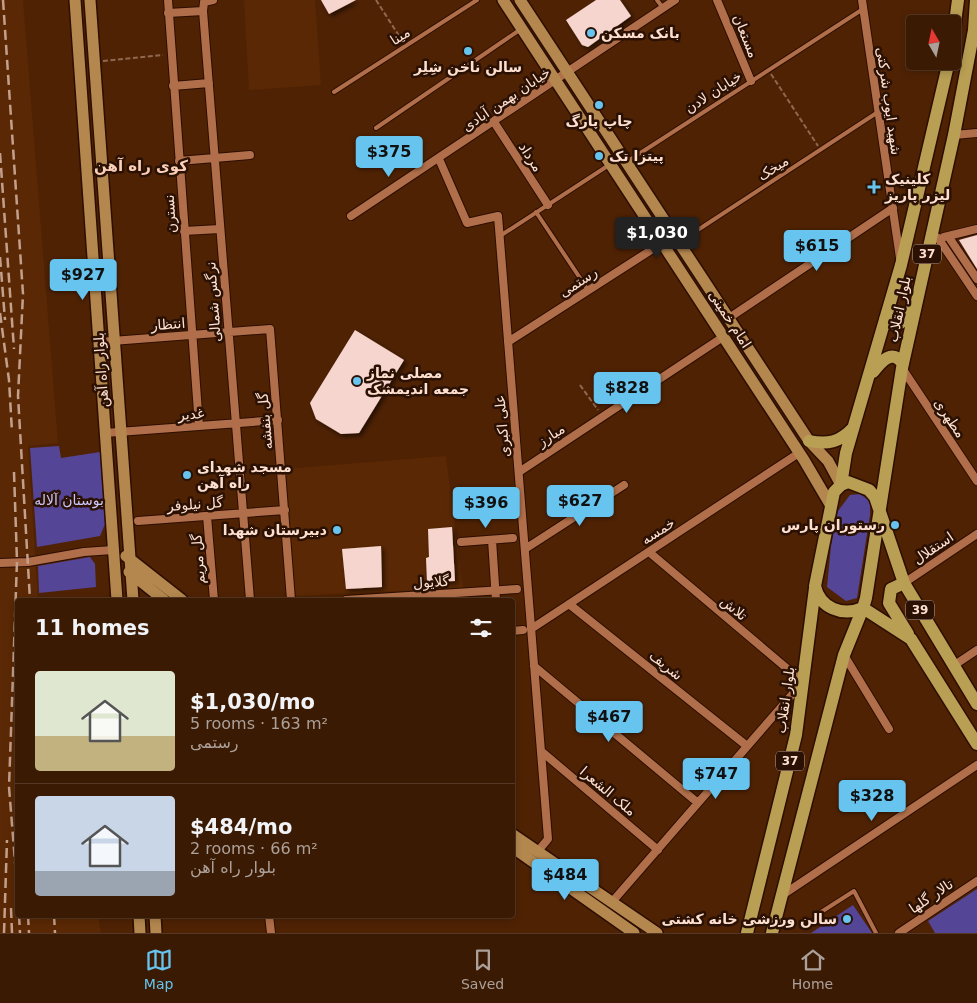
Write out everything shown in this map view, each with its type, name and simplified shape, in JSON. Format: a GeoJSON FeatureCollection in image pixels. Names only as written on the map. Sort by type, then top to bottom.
{"type":"FeatureCollection","features":[{"type":"Feature","properties":{"kind":"main road"},"geometry":{"type":"LineString","coordinates":[[956,15],[958,0]]}},
{"type":"Feature","properties":{"kind":"main road","name":"بلوار انقلاب"},"geometry":{"type":"LineString","coordinates":[[879,508],[902,366],[934,238],[974,30],[976,0]]}},
{"type":"Feature","properties":{"kind":"main road","name":"بلوار انقلاب"},"geometry":{"type":"LineString","coordinates":[[841,484],[846,453],[901,265],[947,70]]}},
{"type":"Feature","properties":{"kind":"main road"},"geometry":{"type":"LineString","coordinates":[[886,319],[891,324],[902,323],[917,300]]}},
{"type":"Feature","properties":{"kind":"main road"},"geometry":{"type":"LineString","coordinates":[[868,378],[885,358],[897,358],[902,366]]}},
{"type":"Feature","properties":{"kind":"main road"},"geometry":{"type":"LineString","coordinates":[[809,441],[821,444],[834,442],[844,437],[853,428]]}},
{"type":"Feature","properties":{"kind":"main road"},"geometry":{"type":"LineString","coordinates":[[841,484],[848,482],[869,490],[879,508]]}},
{"type":"Feature","properties":{"kind":"main road","name":"37"},"geometry":{"type":"LineString","coordinates":[[815,586],[834,492],[841,484]]}},
{"type":"Feature","properties":{"kind":"main road","name":"39"},"geometry":{"type":"LineString","coordinates":[[879,508],[904,583],[977,704]]}},
{"type":"Feature","properties":{"kind":"main road","name":"37"},"geometry":{"type":"LineString","coordinates":[[772,933],[844,655],[863,608],[879,508]]}},
{"type":"Feature","properties":{"kind":"main road"},"geometry":{"type":"LineString","coordinates":[[904,583],[891,590],[889,603],[911,639]]}},
{"type":"Feature","properties":{"kind":"main road"},"geometry":{"type":"LineString","coordinates":[[815,586],[817,596],[822,603],[834,610],[852,613],[863,608]]}},
{"type":"Feature","properties":{"kind":"main road","name":"بلوار انقلاب"},"geometry":{"type":"LineString","coordinates":[[747,933],[796,735],[815,586]]}},
{"type":"Feature","properties":{"kind":"main road","name":"39"},"geometry":{"type":"LineString","coordinates":[[863,608],[911,639],[977,744]]}},
{"type":"Feature","properties":{"kind":"street","name":"بلوار راه آهن"},"geometry":{"type":"LineString","coordinates":[[75,0],[117,598]]}},
{"type":"Feature","properties":{"kind":"street","name":"بلوار راه آهن"},"geometry":{"type":"LineString","coordinates":[[90,0],[104,217],[133,598]]}},
{"type":"Feature","properties":{"kind":"street","name":"نسترن"},"geometry":{"type":"LineString","coordinates":[[168,0],[198,426]]}},
{"type":"Feature","properties":{"kind":"street"},"geometry":{"type":"LineString","coordinates":[[168,13],[204,6],[213,0]]}},
{"type":"Feature","properties":{"kind":"street","name":"امام خمینی"},"geometry":{"type":"LineString","coordinates":[[503,0],[799,453],[831,506]]}},
{"type":"Feature","properties":{"kind":"street","name":"امام خمینی"},"geometry":{"type":"LineString","coordinates":[[520,0],[809,441],[828,461],[841,484]]}},
{"type":"Feature","properties":{"kind":"street","name":"خیابان بهمن آبادی"},"geometry":{"type":"LineString","coordinates":[[351,216],[675,0]]}},
{"type":"Feature","properties":{"kind":"street","name":"مستعان"},"geometry":{"type":"LineString","coordinates":[[717,0],[751,81]]}},
{"type":"Feature","properties":{"kind":"street","name":"شهید ایوب شرکتی"},"geometry":{"type":"LineString","coordinates":[[862,0],[901,265]]}},
{"type":"Feature","properties":{"kind":"street","name":"نرگس شمالی"},"geometry":{"type":"LineString","coordinates":[[204,6],[250,598]]}},
{"type":"Feature","properties":{"kind":"street"},"geometry":{"type":"LineString","coordinates":[[76,35],[91,34]]}},
{"type":"Feature","properties":{"kind":"street"},"geometry":{"type":"LineString","coordinates":[[173,86],[209,83]]}},
{"type":"Feature","properties":{"kind":"street"},"geometry":{"type":"LineString","coordinates":[[82,110],[97,109]]}},
{"type":"Feature","properties":{"kind":"street","name":"مرداد"},"geometry":{"type":"LineString","coordinates":[[494,122],[548,205]]}},
{"type":"Feature","properties":{"kind":"street"},"geometry":{"type":"LineString","coordinates":[[954,135],[977,133]]}},
{"type":"Feature","properties":{"kind":"street"},"geometry":{"type":"LineString","coordinates":[[179,161],[250,155]]}},
{"type":"Feature","properties":{"kind":"street","name":"علی اکبری"},"geometry":{"type":"LineString","coordinates":[[439,159],[467,223],[498,216],[525,549],[527,630],[534,666],[548,839],[538,851]]}},
{"type":"Feature","properties":{"kind":"street"},"geometry":{"type":"LineString","coordinates":[[729,318],[893,208]]}},
{"type":"Feature","properties":{"kind":"street"},"geometry":{"type":"LineString","coordinates":[[90,218],[104,217]]}},
{"type":"Feature","properties":{"kind":"street"},"geometry":{"type":"LineString","coordinates":[[184,231],[220,229]]}},
{"type":"Feature","properties":{"kind":"street"},"geometry":{"type":"LineString","coordinates":[[977,229],[934,238],[977,296]]}},
{"type":"Feature","properties":{"kind":"street"},"geometry":{"type":"LineString","coordinates":[[948,236],[977,279]]}},
{"type":"Feature","properties":{"kind":"street","name":"رستمی"},"geometry":{"type":"LineString","coordinates":[[508,342],[662,243]]}},
{"type":"Feature","properties":{"kind":"street","name":"انتظار"},"geometry":{"type":"LineString","coordinates":[[99,342],[270,329]]}},
{"type":"Feature","properties":{"kind":"street","name":"گل بنفشه"},"geometry":{"type":"LineString","coordinates":[[270,329],[291,598]]}},
{"type":"Feature","properties":{"kind":"street","name":"مبارز"},"geometry":{"type":"LineString","coordinates":[[518,472],[723,337]]}},
{"type":"Feature","properties":{"kind":"street","name":"مطهری"},"geometry":{"type":"LineString","coordinates":[[902,366],[977,481]]}},
{"type":"Feature","properties":{"kind":"street","name":"غدیر"},"geometry":{"type":"LineString","coordinates":[[105,433],[278,420]]}},
{"type":"Feature","properties":{"kind":"street","name":"خمسه"},"geometry":{"type":"LineString","coordinates":[[527,630],[799,453]]}},
{"type":"Feature","properties":{"kind":"street"},"geometry":{"type":"LineString","coordinates":[[525,549],[624,485]]}},
{"type":"Feature","properties":{"kind":"street","name":"گل نیلوفر"},"geometry":{"type":"LineString","coordinates":[[138,521],[284,510]]}},
{"type":"Feature","properties":{"kind":"street","name":"گل مریم"},"geometry":{"type":"LineString","coordinates":[[207,516],[214,598]]}},
{"type":"Feature","properties":{"kind":"street","name":"استقلال"},"geometry":{"type":"LineString","coordinates":[[904,583],[977,534]]}},
{"type":"Feature","properties":{"kind":"street"},"geometry":{"type":"LineString","coordinates":[[461,542],[513,538]]}},
{"type":"Feature","properties":{"kind":"street"},"geometry":{"type":"LineString","coordinates":[[492,540],[496,598]]}},
{"type":"Feature","properties":{"kind":"street"},"geometry":{"type":"LineString","coordinates":[[113,550],[131,574],[161,598]]}},
{"type":"Feature","properties":{"kind":"street"},"geometry":{"type":"LineString","coordinates":[[0,562],[28,562],[84,552],[113,550],[130,558],[180,598]]}},
{"type":"Feature","properties":{"kind":"street","name":"تلاش"},"geometry":{"type":"LineString","coordinates":[[649,552],[803,682]]}},
{"type":"Feature","properties":{"kind":"street","name":"گلایول"},"geometry":{"type":"LineString","coordinates":[[388,598],[517,589]]}},
{"type":"Feature","properties":{"kind":"street","name":"شریف"},"geometry":{"type":"LineString","coordinates":[[569,604],[747,746]]}},
{"type":"Feature","properties":{"kind":"street"},"geometry":{"type":"LineString","coordinates":[[515,631],[527,630]]}},
{"type":"Feature","properties":{"kind":"street"},"geometry":{"type":"LineString","coordinates":[[954,666],[977,650]]}},
{"type":"Feature","properties":{"kind":"street"},"geometry":{"type":"LineString","coordinates":[[844,655],[889,729]]}},
{"type":"Feature","properties":{"kind":"street"},"geometry":{"type":"LineString","coordinates":[[534,666],[698,803]]}},
{"type":"Feature","properties":{"kind":"street"},"geometry":{"type":"LineString","coordinates":[[612,902],[803,682]]}},
{"type":"Feature","properties":{"kind":"street","name":"ملک الشعرا"},"geometry":{"type":"LineString","coordinates":[[541,751],[658,850]]}},
{"type":"Feature","properties":{"kind":"street"},"geometry":{"type":"LineString","coordinates":[[780,897],[977,765]]}},
{"type":"Feature","properties":{"kind":"street"},"geometry":{"type":"LineString","coordinates":[[515,836],[657,933]]}},
{"type":"Feature","properties":{"kind":"street"},"geometry":{"type":"LineString","coordinates":[[515,850],[634,933]]}},
{"type":"Feature","properties":{"kind":"street","name":"تالار گلها"},"geometry":{"type":"LineString","coordinates":[[899,933],[977,881]]}},
{"type":"Feature","properties":{"kind":"street"},"geometry":{"type":"LineString","coordinates":[[139,918],[140,933]]}},
{"type":"Feature","properties":{"kind":"street"},"geometry":{"type":"LineString","coordinates":[[155,918],[156,933]]}},
{"type":"Feature","properties":{"kind":"street"},"geometry":{"type":"LineString","coordinates":[[269,918],[270,933]]}},
{"type":"Feature","properties":{"kind":"lane","name":"مینا"},"geometry":{"type":"LineString","coordinates":[[334,92],[477,0]]}},
{"type":"Feature","properties":{"kind":"lane"},"geometry":{"type":"LineString","coordinates":[[657,0],[663,8]]}},
{"type":"Feature","properties":{"kind":"lane","name":"خیابان لادن"},"geometry":{"type":"LineString","coordinates":[[626,162],[863,9]]}},
{"type":"Feature","properties":{"kind":"lane"},"geometry":{"type":"LineString","coordinates":[[376,128],[522,29]]}},
{"type":"Feature","properties":{"kind":"lane","name":"میخک"},"geometry":{"type":"LineString","coordinates":[[679,242],[878,112]]}},
{"type":"Feature","properties":{"kind":"lane"},"geometry":{"type":"LineString","coordinates":[[500,236],[611,164]]}},
{"type":"Feature","properties":{"kind":"lane"},"geometry":{"type":"LineString","coordinates":[[536,212],[588,290]]}},
{"type":"Feature","properties":{"kind":"lane"},"geometry":{"type":"LineString","coordinates":[[818,914],[854,891],[876,933]]}},
{"type":"Feature","properties":{"kind":"path"},"geometry":{"type":"LineString","coordinates":[[376,0],[406,46]]}},
{"type":"Feature","properties":{"kind":"path"},"geometry":{"type":"LineString","coordinates":[[93,62],[171,55]]}},
{"type":"Feature","properties":{"kind":"path"},"geometry":{"type":"LineString","coordinates":[[769,70],[820,150]]}},
{"type":"Feature","properties":{"kind":"path"},"geometry":{"type":"LineString","coordinates":[[580,385],[603,416]]}},
{"type":"Feature","properties":{"kind":"shaded area"},"geometry":{"type":"Polygon","coordinates":[[[0,0],[23,0],[58,443],[28,446],[38,598],[15,598],[15,918],[98,918],[101,933],[0,933],[0,0]]]}},
{"type":"Feature","properties":{"kind":"shaded area"},"geometry":{"type":"Polygon","coordinates":[[[244,0],[315,0],[321,85],[249,90],[244,0]]]}},
{"type":"Feature","properties":{"kind":"shaded area"},"geometry":{"type":"Polygon","coordinates":[[[446,456],[463,588],[293,596],[284,469],[446,456]]]}},
{"type":"Feature","properties":{"kind":"green space","name":"بوستان آلاله"},"geometry":{"type":"Polygon","coordinates":[[[59,446],[61,458],[100,452],[105,524],[100,536],[37,547],[30,448],[59,446]]]}},
{"type":"Feature","properties":{"kind":"green space"},"geometry":{"type":"Polygon","coordinates":[[[860,494],[870,501],[870,515],[857,598],[846,601],[827,587],[831,546],[838,511],[850,495],[860,494]]]}},
{"type":"Feature","properties":{"kind":"green space"},"geometry":{"type":"Polygon","coordinates":[[[90,557],[95,564],[96,587],[39,593],[38,566],[90,557]]]}},
{"type":"Feature","properties":{"kind":"green space"},"geometry":{"type":"Polygon","coordinates":[[[977,889],[977,933],[935,933],[928,921],[977,889]]]}},
{"type":"Feature","properties":{"kind":"green space","name":"سالن ورزشی خانه کشتی"},"geometry":{"type":"Polygon","coordinates":[[[853,905],[872,933],[811,933],[853,905]]]}},
{"type":"Feature","properties":{"kind":"building"},"geometry":{"type":"Polygon","coordinates":[[[321,0],[356,0],[329,14],[321,0]]]}},
{"type":"Feature","properties":{"kind":"building","name":"بانک مسکن"},"geometry":{"type":"Polygon","coordinates":[[[596,0],[620,0],[631,16],[588,47],[582,45],[566,20],[596,0]]]}},
{"type":"Feature","properties":{"kind":"building"},"geometry":{"type":"Polygon","coordinates":[[[977,235],[977,269],[959,240],[977,235]]]}},
{"type":"Feature","properties":{"kind":"building","name":"مصلی نماز جمعه اندیمشک"},"geometry":{"type":"Polygon","coordinates":[[[355,330],[404,360],[359,433],[341,434],[316,419],[310,403],[355,330]]]}},
{"type":"Feature","properties":{"kind":"building"},"geometry":{"type":"Polygon","coordinates":[[[452,527],[455,581],[427,582],[426,558],[429,557],[428,529],[452,527]]]}},
{"type":"Feature","properties":{"kind":"building"},"geometry":{"type":"Polygon","coordinates":[[[381,546],[382,587],[346,589],[342,549],[381,546]]]}},
{"type":"Feature","properties":{"kind":"railway"},"geometry":{"type":"LineString","coordinates":[[3,0],[23,294],[18,396],[30,598]]}},
{"type":"Feature","properties":{"kind":"railway"},"geometry":{"type":"LineString","coordinates":[[0,153],[14,349]]}},
{"type":"Feature","properties":{"kind":"railway"},"geometry":{"type":"LineString","coordinates":[[0,257],[5,320]]}},
{"type":"Feature","properties":{"kind":"railway"},"geometry":{"type":"LineString","coordinates":[[0,313],[9,380],[12,432]]}},
{"type":"Feature","properties":{"kind":"railway"},"geometry":{"type":"LineString","coordinates":[[14,472],[17,561],[16,598]]}},
{"type":"Feature","properties":{"kind":"railway"},"geometry":{"type":"LineString","coordinates":[[15,618],[9,787],[15,862]]}},
{"type":"Feature","properties":{"kind":"railway"},"geometry":{"type":"LineString","coordinates":[[4,933],[7,840]]}},
{"type":"Feature","properties":{"kind":"railway"},"geometry":{"type":"LineString","coordinates":[[11,908],[12,933]]}},
{"type":"Feature","properties":{"kind":"railway"},"geometry":{"type":"LineString","coordinates":[[19,918],[20,933]]}},
{"type":"Feature","properties":{"kind":"railway"},"geometry":{"type":"LineString","coordinates":[[28,918],[29,933]]}},
{"type":"Feature","properties":{"kind":"railway"},"geometry":{"type":"LineString","coordinates":[[54,918],[55,933]]}},
{"type":"Feature","properties":{"kind":"place","name":"بانک مسکن"},"geometry":{"type":"Point","coordinates":[591,33]}},
{"type":"Feature","properties":{"kind":"place","name":"سالن ناخن شِلِر"},"geometry":{"type":"Point","coordinates":[468,51]}},
{"type":"Feature","properties":{"kind":"place","name":"چاپ پارگ"},"geometry":{"type":"Point","coordinates":[599,105]}},
{"type":"Feature","properties":{"kind":"place","name":"پیتزا تک"},"geometry":{"type":"Point","coordinates":[599,156]}},
{"type":"Feature","properties":{"kind":"place","name":"کلینیک لیزر پاریز"},"geometry":{"type":"Point","coordinates":[874,187]}},
{"type":"Feature","properties":{"kind":"place","name":"مصلی نماز جمعه اندیمشک"},"geometry":{"type":"Point","coordinates":[357,381]}},
{"type":"Feature","properties":{"kind":"place","name":"مسجد شهدای راه آهن"},"geometry":{"type":"Point","coordinates":[187,475]}},
{"type":"Feature","properties":{"kind":"place","name":"رستوران پارس"},"geometry":{"type":"Point","coordinates":[895,525]}},
{"type":"Feature","properties":{"kind":"place","name":"دبیرستان شهدا"},"geometry":{"type":"Point","coordinates":[337,530]}},
{"type":"Feature","properties":{"kind":"place","name":"سالن ورزشی خانه کشتی"},"geometry":{"type":"Point","coordinates":[847,919]}},
{"type":"Feature","properties":{"kind":"district","name":"کوی راه آهن"},"geometry":{"type":"Point","coordinates":[141,166]}}]}
